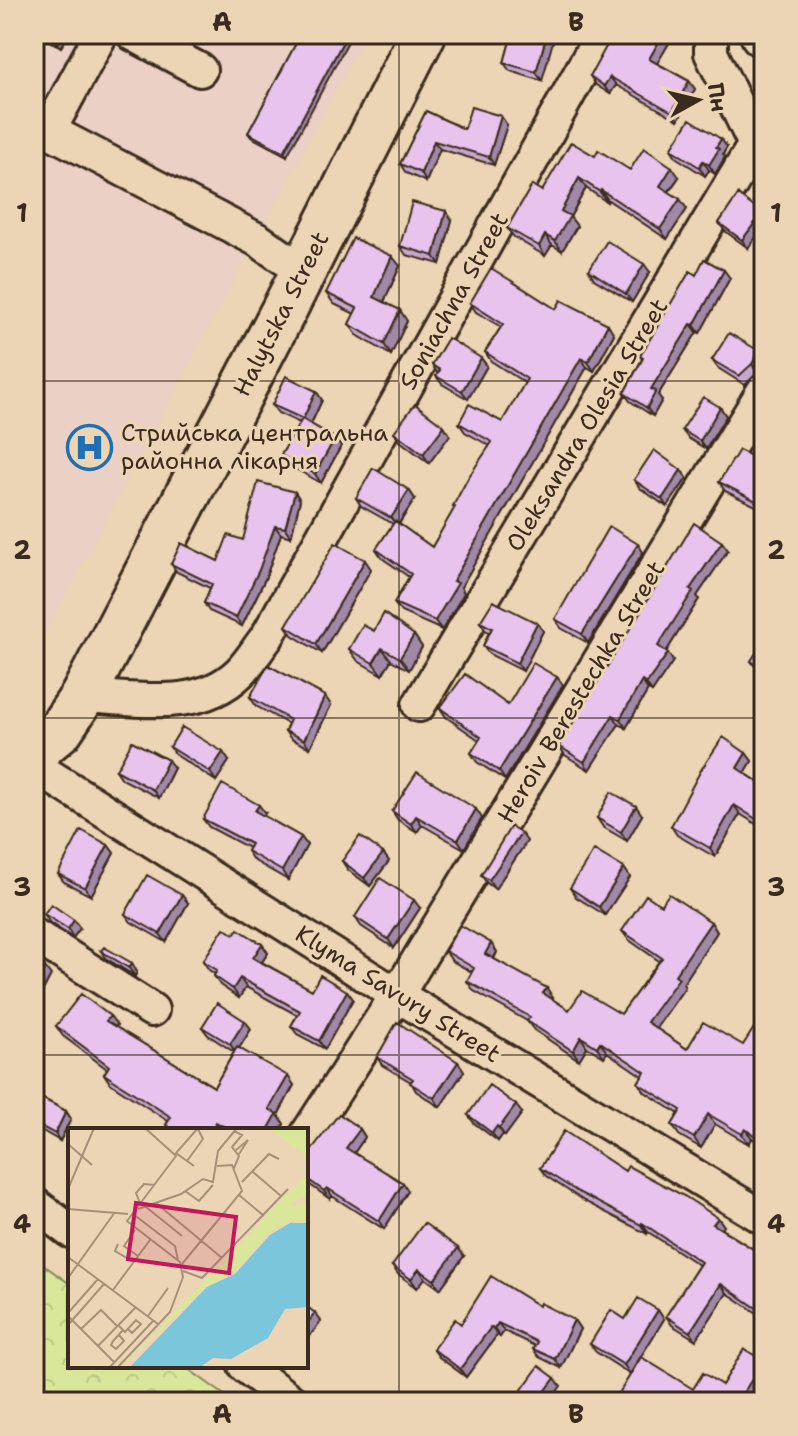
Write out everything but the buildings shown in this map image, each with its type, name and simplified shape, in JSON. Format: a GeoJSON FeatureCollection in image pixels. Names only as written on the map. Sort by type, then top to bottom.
{"type":"FeatureCollection","features":[{"type":"Feature","properties":{"kind":"highway","name":"Halytska Street"},"geometry":{"type":"LineString","coordinates":[[34,752],[60,730],[83,696],[303,271],[415,37]]}},
{"type":"Feature","properties":{"kind":"street"},"geometry":{"type":"LineString","coordinates":[[101,34],[42,127],[258,240],[303,271]]}},
{"type":"Feature","properties":{"kind":"street"},"geometry":{"type":"LineString","coordinates":[[133,34],[200,70]]}},
{"type":"Feature","properties":{"kind":"street","name":"Soniachna Street"},"geometry":{"type":"LineString","coordinates":[[83,696],[178,700],[203,695],[239,673],[267,637],[602,34]]}},
{"type":"Feature","properties":{"kind":"street"},"geometry":{"type":"LineString","coordinates":[[711,34],[711,53],[759,155]]}},
{"type":"Feature","properties":{"kind":"street","name":"Oleksandra Olesia Street"},"geometry":{"type":"LineString","coordinates":[[419,705],[759,155]]}},
{"type":"Feature","properties":{"kind":"street","name":"Heroiv Berestechka Street"},"geometry":{"type":"LineString","coordinates":[[308,1133],[397,995],[764,390]]}},
{"type":"Feature","properties":{"kind":"street","name":"Klyma Savury Street"},"geometry":{"type":"LineString","coordinates":[[34,766],[397,995],[764,1218]]}},
{"type":"Feature","properties":{"kind":"street"},"geometry":{"type":"LineString","coordinates":[[34,935],[152,1010]]}},
{"type":"Feature","properties":{"kind":"street"},"geometry":{"type":"LineString","coordinates":[[34,1204],[68,1230]]}},
{"type":"Feature","properties":{"kind":"street"},"geometry":{"type":"LineString","coordinates":[[248,1368],[292,1402]]}},
{"type":"Feature","properties":{"kind":"shaded area","name":"Стрийська центральна районна лікарня"},"geometry":{"type":"Polygon","coordinates":[[[34,34],[366,34],[34,654],[34,34]]]}},
{"type":"Feature","properties":{"kind":"green space"},"geometry":{"type":"Polygon","coordinates":[[[34,1258],[68,1283],[68,1368],[187,1368],[234,1402],[34,1402],[34,1258]]]}},
{"type":"Feature","properties":{"kind":"place","name":"Стрийська центральна районна лікарня"},"geometry":{"type":"Point","coordinates":[90,447]}}]}
